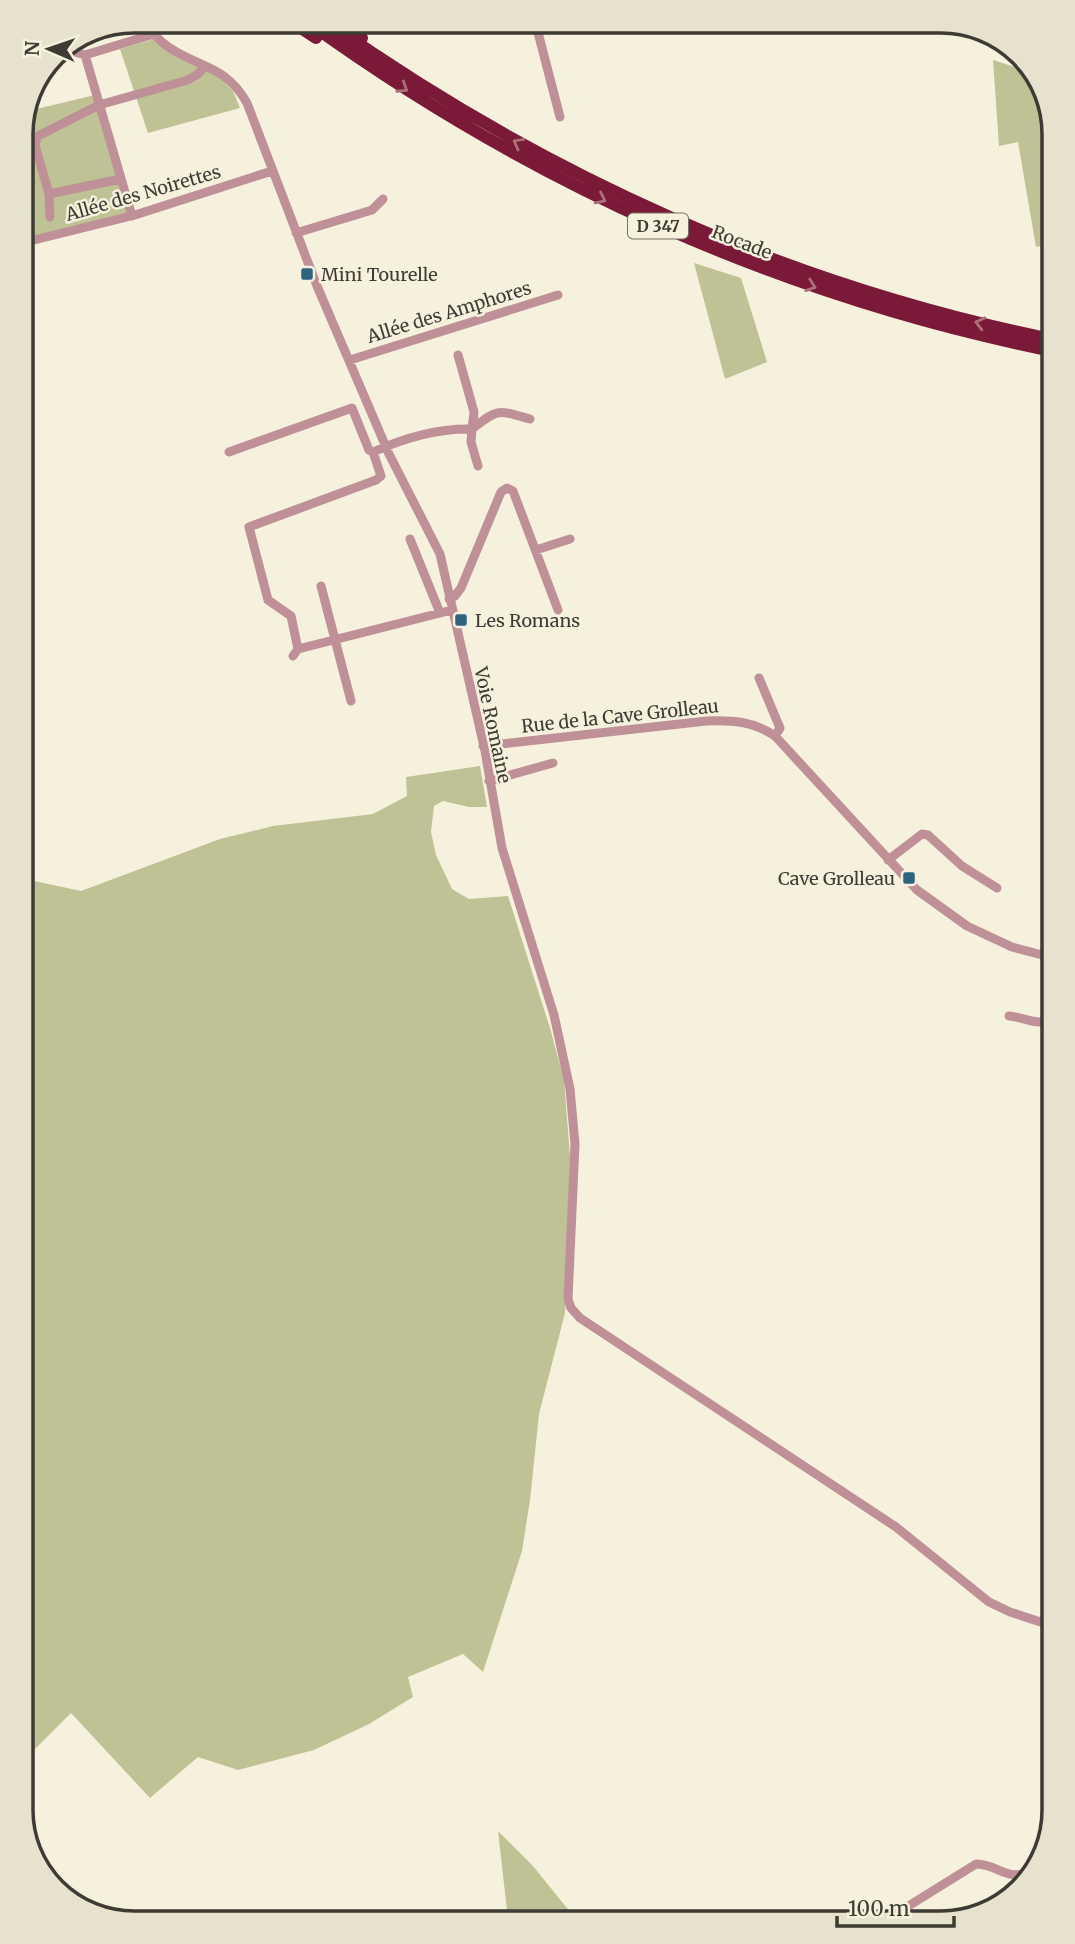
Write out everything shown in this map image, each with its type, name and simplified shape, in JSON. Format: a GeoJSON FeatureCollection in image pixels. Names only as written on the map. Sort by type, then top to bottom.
{"type":"FeatureCollection","features":[{"type":"Feature","properties":{"kind":"highway"},"geometry":{"type":"LineString","coordinates":[[309,33],[366,70],[383,68],[376,48],[357,33]]}},
{"type":"Feature","properties":{"kind":"highway","name":"Rocade"},"geometry":{"type":"LineString","coordinates":[[326,33],[383,68],[465,126],[542,170],[692,241],[857,302],[950,328],[1042,349]]}},
{"type":"Feature","properties":{"kind":"highway","name":"D 347"},"geometry":{"type":"LineString","coordinates":[[341,33],[383,68],[532,151],[696,230],[805,272],[879,296],[972,322],[1042,337]]}},
{"type":"Feature","properties":{"kind":"street"},"geometry":{"type":"LineString","coordinates":[[538,33],[560,117]]}},
{"type":"Feature","properties":{"kind":"street"},"geometry":{"type":"LineString","coordinates":[[132,216],[85,55],[154,34]]}},
{"type":"Feature","properties":{"kind":"street","name":"Voie Romaine"},"geometry":{"type":"LineString","coordinates":[[154,34],[164,44],[222,74],[237,86],[247,103],[296,233],[386,445],[440,554],[506,861],[554,1015],[570,1089],[575,1143],[568,1299],[573,1312],[897,1527],[989,1602],[1042,1622]]}},
{"type":"Feature","properties":{"kind":"street"},"geometry":{"type":"LineString","coordinates":[[50,217],[48,194],[35,145],[38,136],[99,105],[188,80],[205,66]]}},
{"type":"Feature","properties":{"kind":"street","name":"Allée des Noirettes"},"geometry":{"type":"LineString","coordinates":[[33,240],[132,216],[272,171]]}},
{"type":"Feature","properties":{"kind":"street"},"geometry":{"type":"LineString","coordinates":[[48,194],[121,178]]}},
{"type":"Feature","properties":{"kind":"street"},"geometry":{"type":"LineString","coordinates":[[296,233],[372,210],[383,199]]}},
{"type":"Feature","properties":{"kind":"street","name":"Allée des Amphores"},"geometry":{"type":"LineString","coordinates":[[350,360],[558,295]]}},
{"type":"Feature","properties":{"kind":"street"},"geometry":{"type":"LineString","coordinates":[[458,355],[474,412],[471,442],[478,466]]}},
{"type":"Feature","properties":{"kind":"street"},"geometry":{"type":"LineString","coordinates":[[229,452],[352,408],[381,476],[249,527],[268,600],[291,616],[295,653],[452,610]]}},
{"type":"Feature","properties":{"kind":"street"},"geometry":{"type":"LineString","coordinates":[[373,452],[386,445],[448,428],[472,429],[491,413],[502,411],[530,419]]}},
{"type":"Feature","properties":{"kind":"street"},"geometry":{"type":"LineString","coordinates":[[449,599],[461,588],[501,492],[507,488],[513,491],[558,610]]}},
{"type":"Feature","properties":{"kind":"street"},"geometry":{"type":"LineString","coordinates":[[536,551],[570,539]]}},
{"type":"Feature","properties":{"kind":"street"},"geometry":{"type":"LineString","coordinates":[[410,540],[440,613]]}},
{"type":"Feature","properties":{"kind":"street"},"geometry":{"type":"LineString","coordinates":[[321,586],[351,701]]}},
{"type":"Feature","properties":{"kind":"street"},"geometry":{"type":"LineString","coordinates":[[759,678],[780,727],[775,736]]}},
{"type":"Feature","properties":{"kind":"street","name":"Rue de la Cave Grolleau"},"geometry":{"type":"LineString","coordinates":[[483,746],[730,720],[763,728],[775,736],[917,890],[967,926],[1012,947],[1042,955]]}},
{"type":"Feature","properties":{"kind":"street"},"geometry":{"type":"LineString","coordinates":[[489,781],[552,763]]}},
{"type":"Feature","properties":{"kind":"street"},"geometry":{"type":"LineString","coordinates":[[888,860],[922,834],[928,835],[962,866],[997,888]]}},
{"type":"Feature","properties":{"kind":"street"},"geometry":{"type":"LineString","coordinates":[[1009,1016],[1042,1024]]}},
{"type":"Feature","properties":{"kind":"street"},"geometry":{"type":"LineString","coordinates":[[900,1911],[976,1864],[984,1864],[1017,1876]]}},
{"type":"Feature","properties":{"kind":"green space"},"geometry":{"type":"Polygon","coordinates":[[[154,39],[193,65],[218,76],[233,91],[240,108],[148,133],[120,49],[154,39]]]}},
{"type":"Feature","properties":{"kind":"green space"},"geometry":{"type":"Polygon","coordinates":[[[993,60],[1017,68],[1031,89],[1038,108],[1042,134],[1042,246],[1036,247],[1018,142],[999,146],[993,60]]]}},
{"type":"Feature","properties":{"kind":"green space"},"geometry":{"type":"Polygon","coordinates":[[[99,94],[135,213],[33,236],[33,128],[37,109],[99,94]]]}},
{"type":"Feature","properties":{"kind":"green space"},"geometry":{"type":"Polygon","coordinates":[[[694,263],[741,278],[767,362],[725,379],[694,263]]]}},
{"type":"Feature","properties":{"kind":"green space"},"geometry":{"type":"Polygon","coordinates":[[[480,766],[487,807],[469,807],[443,801],[434,806],[431,832],[436,855],[452,889],[469,899],[508,896],[564,1080],[570,1156],[565,1313],[539,1414],[522,1551],[483,1672],[463,1654],[408,1677],[413,1697],[369,1724],[314,1750],[238,1770],[198,1757],[150,1798],[71,1713],[33,1751],[33,881],[81,891],[220,839],[273,826],[373,814],[407,796],[406,777],[480,766]]]}},
{"type":"Feature","properties":{"kind":"green space"},"geometry":{"type":"Polygon","coordinates":[[[498,1831],[533,1866],[569,1911],[507,1911],[498,1831]]]}},
{"type":"Feature","properties":{"kind":"place","name":"Mini Tourelle"},"geometry":{"type":"Point","coordinates":[307,274]}},
{"type":"Feature","properties":{"kind":"place","name":"Les Romans"},"geometry":{"type":"Point","coordinates":[461,620]}},
{"type":"Feature","properties":{"kind":"place","name":"Cave Grolleau"},"geometry":{"type":"Point","coordinates":[909,878]}}]}
